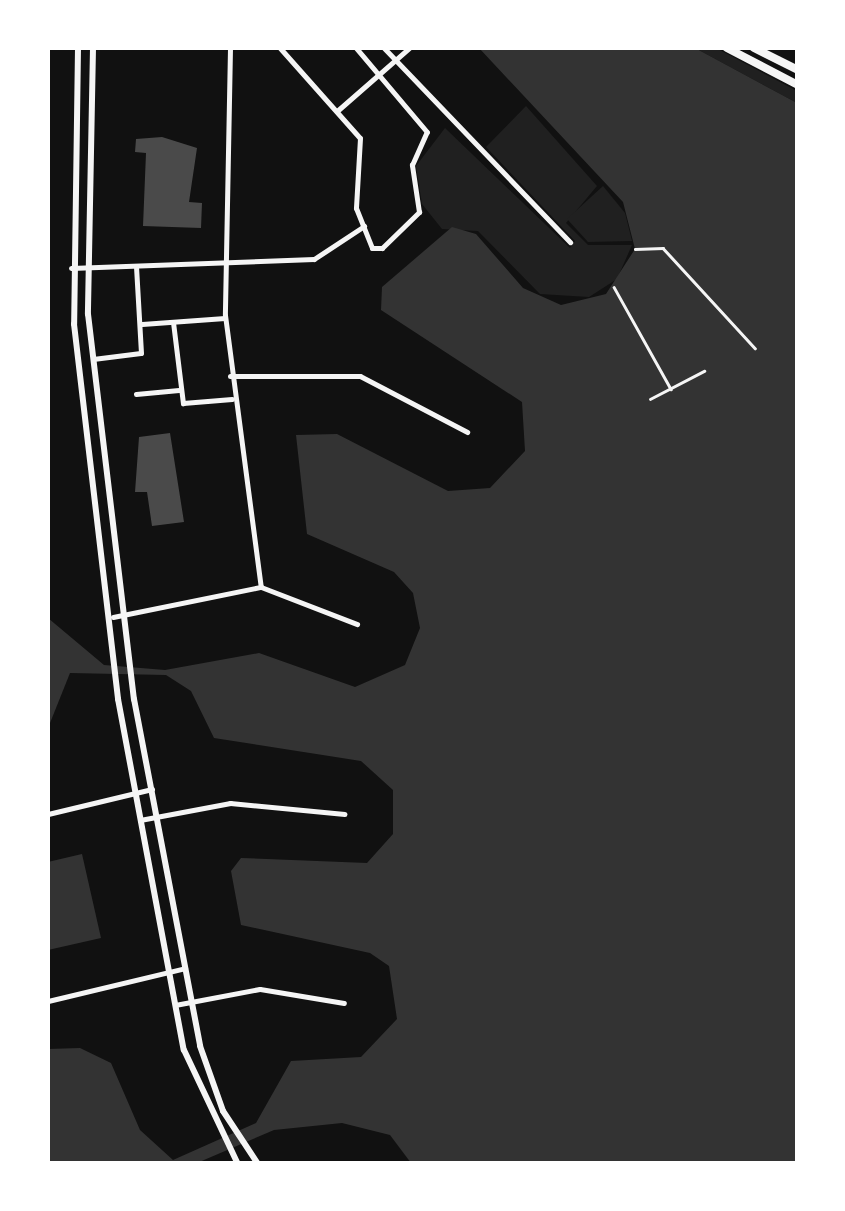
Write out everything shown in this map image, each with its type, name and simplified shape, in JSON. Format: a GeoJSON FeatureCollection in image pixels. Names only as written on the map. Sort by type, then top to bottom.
{"type":"FeatureCollection","features":[{"type":"Feature","properties":{"kind":"main road"},"geometry":{"type":"LineString","coordinates":[[727,48],[798,85]]}},
{"type":"Feature","properties":{"kind":"main road"},"geometry":{"type":"LineString","coordinates":[[754,48],[798,70]]}},
{"type":"Feature","properties":{"kind":"street"},"geometry":{"type":"LineString","coordinates":[[78,48],[71,268],[82,424],[113,617],[115,676],[168,972],[194,1084],[238,1164]]}},
{"type":"Feature","properties":{"kind":"street"},"geometry":{"type":"LineString","coordinates":[[93,48],[86,267],[91,359],[132,678],[185,968],[211,1082],[258,1164]]}},
{"type":"Feature","properties":{"kind":"street"},"geometry":{"type":"LineString","coordinates":[[230,48],[225,318],[232,399],[261,588]]}},
{"type":"Feature","properties":{"kind":"street"},"geometry":{"type":"LineString","coordinates":[[280,48],[360,138],[364,226],[372,248],[382,248],[418,212],[412,164],[427,132],[356,48]]}},
{"type":"Feature","properties":{"kind":"street"},"geometry":{"type":"LineString","coordinates":[[384,48],[570,242]]}},
{"type":"Feature","properties":{"kind":"street"},"geometry":{"type":"LineString","coordinates":[[337,111],[409,48]]}},
{"type":"Feature","properties":{"kind":"street"},"geometry":{"type":"LineString","coordinates":[[71,268],[314,259],[348,232],[364,226]]}},
{"type":"Feature","properties":{"kind":"street"},"geometry":{"type":"LineString","coordinates":[[91,359],[141,354],[136,266]]}},
{"type":"Feature","properties":{"kind":"street"},"geometry":{"type":"LineString","coordinates":[[142,324],[225,318]]}},
{"type":"Feature","properties":{"kind":"street"},"geometry":{"type":"LineString","coordinates":[[173,322],[179,390],[187,404],[232,399]]}},
{"type":"Feature","properties":{"kind":"street"},"geometry":{"type":"LineString","coordinates":[[230,376],[360,376],[467,432]]}},
{"type":"Feature","properties":{"kind":"street"},"geometry":{"type":"LineString","coordinates":[[136,394],[179,390]]}},
{"type":"Feature","properties":{"kind":"street"},"geometry":{"type":"LineString","coordinates":[[82,424],[97,423]]}},
{"type":"Feature","properties":{"kind":"street"},"geometry":{"type":"LineString","coordinates":[[113,617],[261,588],[357,624]]}},
{"type":"Feature","properties":{"kind":"street"},"geometry":{"type":"LineString","coordinates":[[48,814],[152,788]]}},
{"type":"Feature","properties":{"kind":"street"},"geometry":{"type":"LineString","coordinates":[[140,820],[230,803],[344,814]]}},
{"type":"Feature","properties":{"kind":"street"},"geometry":{"type":"LineString","coordinates":[[48,1002],[185,968]]}},
{"type":"Feature","properties":{"kind":"street"},"geometry":{"type":"LineString","coordinates":[[175,1004],[260,989],[344,1003]]}},
{"type":"Feature","properties":{"kind":"path"},"geometry":{"type":"LineString","coordinates":[[635,250],[662,248],[755,348]]}},
{"type":"Feature","properties":{"kind":"path"},"geometry":{"type":"LineString","coordinates":[[614,287],[670,389]]}},
{"type":"Feature","properties":{"kind":"path"},"geometry":{"type":"LineString","coordinates":[[650,400],[704,371]]}},
{"type":"Feature","properties":{"kind":"shaded area"},"geometry":{"type":"Polygon","coordinates":[[[479,48],[695,48],[797,103],[797,1163],[411,1163],[390,1135],[342,1123],[274,1130],[197,1163],[48,1163],[48,1049],[80,1048],[111,1063],[140,1130],[173,1160],[256,1123],[291,1061],[361,1057],[397,1019],[389,966],[370,953],[241,925],[231,871],[241,858],[367,863],[393,834],[393,790],[361,761],[214,738],[191,691],[166,675],[70,673],[48,728],[48,618],[104,665],[165,670],[259,653],[355,687],[405,665],[420,628],[413,593],[394,572],[307,534],[296,435],[337,434],[448,491],[490,488],[525,451],[522,402],[381,310],[382,287],[452,227],[476,234],[523,288],[561,305],[606,294],[635,249],[623,202],[479,48]]]}},
{"type":"Feature","properties":{"kind":"shaded area"},"geometry":{"type":"Polygon","coordinates":[[[695,48],[716,48],[797,91],[797,103],[695,48]]]}},
{"type":"Feature","properties":{"kind":"shaded area"},"geometry":{"type":"Polygon","coordinates":[[[526,106],[597,186],[566,223],[588,245],[632,245],[617,279],[589,297],[540,294],[478,231],[442,229],[422,204],[416,166],[445,128],[570,248],[575,241],[486,147],[526,106]]]}},
{"type":"Feature","properties":{"kind":"shaded area"},"geometry":{"type":"Polygon","coordinates":[[[603,186],[625,213],[632,241],[588,242],[567,219],[603,186]]]}},
{"type":"Feature","properties":{"kind":"shaded area"},"geometry":{"type":"Polygon","coordinates":[[[82,854],[101,938],[48,950],[48,862],[82,854]]]}},
{"type":"Feature","properties":{"kind":"building"},"geometry":{"type":"Polygon","coordinates":[[[162,137],[197,148],[189,202],[202,203],[201,228],[143,226],[146,153],[135,152],[136,139],[162,137]]]}},
{"type":"Feature","properties":{"kind":"building"},"geometry":{"type":"Polygon","coordinates":[[[170,433],[184,522],[152,526],[147,492],[135,492],[139,437],[170,433]]]}}]}
